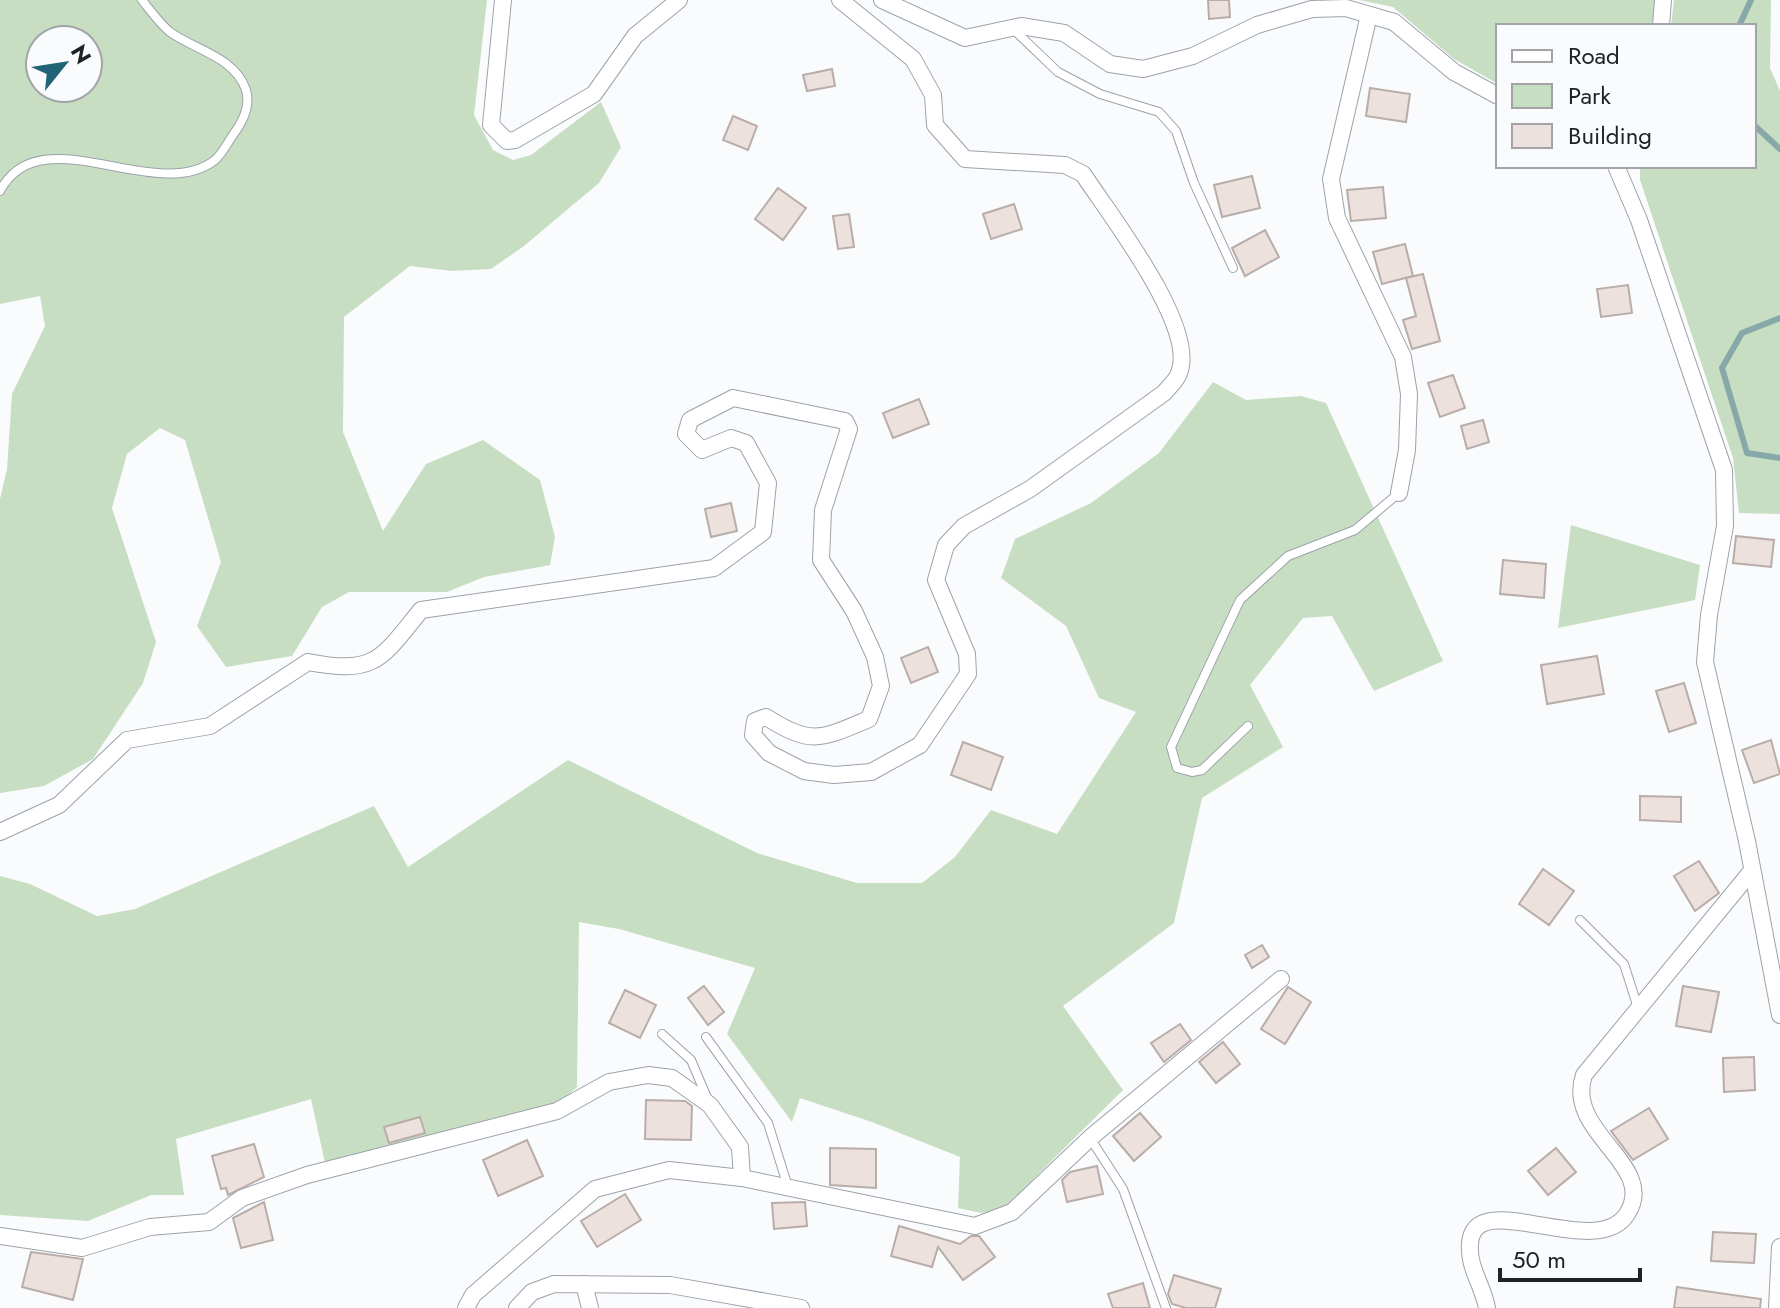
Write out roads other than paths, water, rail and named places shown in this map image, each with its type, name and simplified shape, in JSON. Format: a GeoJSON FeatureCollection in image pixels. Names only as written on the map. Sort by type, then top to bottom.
{"type":"FeatureCollection","features":[{"type":"Feature","properties":{"kind":"street"},"geometry":{"type":"LineString","coordinates":[[503,0],[491,125],[507,141],[515,140],[594,94],[635,36],[679,0]]}},
{"type":"Feature","properties":{"kind":"street"},"geometry":{"type":"LineString","coordinates":[[0,832],[59,805],[127,740],[210,726],[308,662],[346,669],[383,656],[421,610],[714,568],[763,532],[768,483],[746,443],[731,438],[702,450],[686,434],[690,420],[733,398],[845,421],[849,429],[823,510],[821,560],[859,623],[875,657],[881,686],[869,719],[822,739],[790,732],[766,717],[755,721],[753,735],[769,753],[804,771],[834,775],[871,772],[920,745],[968,674],[967,654],[936,580],[946,545],[964,526],[1030,489],[1164,393],[1180,372],[1181,339],[1171,310],[1083,174],[1065,165],[965,159],[935,125],[933,95],[913,59],[840,0]]}},
{"type":"Feature","properties":{"kind":"street"},"geometry":{"type":"LineString","coordinates":[[882,0],[965,38],[1012,28],[1064,33],[1110,64],[1143,69],[1193,56],[1257,25],[1312,9],[1346,8],[1394,22],[1454,72],[1496,95]]}},
{"type":"Feature","properties":{"kind":"street"},"geometry":{"type":"LineString","coordinates":[[1661,24],[1663,0]]}},
{"type":"Feature","properties":{"kind":"street"},"geometry":{"type":"LineString","coordinates":[[1369,15],[1331,179],[1337,218],[1403,357],[1409,394],[1407,450],[1399,493]]}},
{"type":"Feature","properties":{"kind":"street"},"geometry":{"type":"LineString","coordinates":[[1617,168],[1639,220],[1724,470],[1725,526],[1709,615],[1705,662],[1747,841],[1750,873],[1776,984],[1780,1015]]}},
{"type":"Feature","properties":{"kind":"street"},"geometry":{"type":"LineString","coordinates":[[1487,1308],[1471,1264],[1470,1240],[1482,1223],[1506,1218],[1570,1233],[1606,1227],[1626,1217],[1636,1195],[1632,1179],[1583,1114],[1578,1091],[1584,1075],[1750,873]]}},
{"type":"Feature","properties":{"kind":"street"},"geometry":{"type":"LineString","coordinates":[[466,1308],[473,1295],[595,1189],[669,1170],[742,1178],[975,1226],[1012,1212],[1090,1138],[1281,979]]}},
{"type":"Feature","properties":{"kind":"street"},"geometry":{"type":"LineString","coordinates":[[0,1236],[82,1248],[150,1227],[209,1222],[242,1198],[307,1175],[557,1111],[609,1082],[648,1075],[672,1078],[710,1105],[740,1147],[742,1178]]}},
{"type":"Feature","properties":{"kind":"street"},"geometry":{"type":"LineString","coordinates":[[1778,1307],[1780,1247]]}},
{"type":"Feature","properties":{"kind":"street"},"geometry":{"type":"LineString","coordinates":[[517,1308],[532,1292],[554,1284],[670,1285],[801,1308]]}},
{"type":"Feature","properties":{"kind":"street"},"geometry":{"type":"LineString","coordinates":[[584,1284],[590,1308]]}},
{"type":"Feature","properties":{"kind":"lane"},"geometry":{"type":"LineString","coordinates":[[0,191],[7,177],[37,161],[82,159],[120,169],[177,175],[215,160],[244,120],[246,91],[228,64],[169,31],[142,0]]}},
{"type":"Feature","properties":{"kind":"lane"},"geometry":{"type":"LineString","coordinates":[[1012,28],[1058,72],[1100,94],[1159,112],[1176,131],[1194,183],[1233,268]]}},
{"type":"Feature","properties":{"kind":"lane"},"geometry":{"type":"LineString","coordinates":[[1248,726],[1202,770],[1192,772],[1177,768],[1171,747],[1240,600],[1288,556],[1355,530],[1399,493]]}},
{"type":"Feature","properties":{"kind":"lane"},"geometry":{"type":"LineString","coordinates":[[1580,920],[1624,964],[1638,1009]]}},
{"type":"Feature","properties":{"kind":"lane"},"geometry":{"type":"LineString","coordinates":[[662,1034],[691,1060],[710,1105]]}},
{"type":"Feature","properties":{"kind":"lane"},"geometry":{"type":"LineString","coordinates":[[706,1037],[768,1123],[789,1188]]}},
{"type":"Feature","properties":{"kind":"lane"},"geometry":{"type":"LineString","coordinates":[[1090,1138],[1123,1189],[1166,1308]]}},
{"type":"Feature","properties":{"kind":"waterway"},"geometry":{"type":"LineString","coordinates":[[1740,24],[1751,0]]}},
{"type":"Feature","properties":{"kind":"waterway"},"geometry":{"type":"LineString","coordinates":[[1756,127],[1780,149]]}},
{"type":"Feature","properties":{"kind":"waterway"},"geometry":{"type":"LineString","coordinates":[[1780,318],[1742,333],[1722,368],[1747,453],[1780,458]]}}]}
